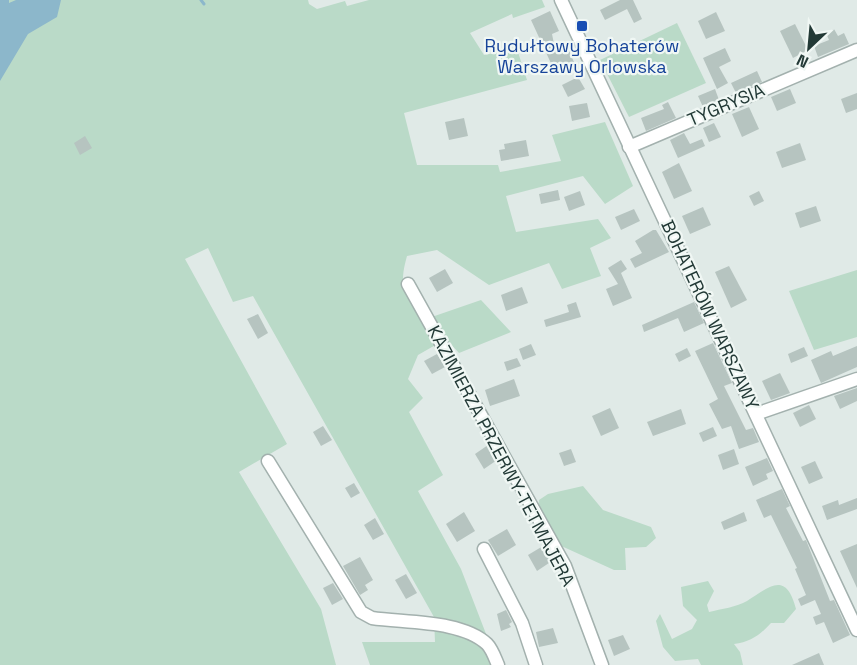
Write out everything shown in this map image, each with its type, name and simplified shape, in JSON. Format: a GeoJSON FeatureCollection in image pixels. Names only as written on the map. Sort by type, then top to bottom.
{"type":"FeatureCollection","features":[{"type":"Feature","properties":{"kind":"street","name":"BOHATERÓW WARSZAWY"},"geometry":{"type":"LineString","coordinates":[[561,0],[855,622]]}},
{"type":"Feature","properties":{"kind":"street","name":"TYGRYSIA"},"geometry":{"type":"LineString","coordinates":[[629,147],[857,50]]}},
{"type":"Feature","properties":{"kind":"street","name":"KAZIMIERZA PRZERWY-TETMAJERA"},"geometry":{"type":"LineString","coordinates":[[408,284],[565,566],[602,665]]}},
{"type":"Feature","properties":{"kind":"street"},"geometry":{"type":"LineString","coordinates":[[756,414],[857,379]]}},
{"type":"Feature","properties":{"kind":"street"},"geometry":{"type":"LineString","coordinates":[[268,461],[361,612],[372,618],[459,629],[480,638],[489,646],[498,665]]}},
{"type":"Feature","properties":{"kind":"street"},"geometry":{"type":"LineString","coordinates":[[484,549],[522,623],[536,665]]}},
{"type":"Feature","properties":{"kind":"green space"},"geometry":{"type":"Polygon","coordinates":[[[0,0],[308,0],[309,4],[317,9],[345,1],[347,6],[369,0],[542,0],[545,7],[513,18],[512,14],[470,33],[484,55],[517,49],[527,80],[404,113],[417,165],[498,165],[500,172],[561,161],[552,135],[605,122],[633,186],[605,204],[583,176],[506,196],[516,232],[598,219],[611,238],[590,248],[601,276],[562,289],[549,263],[489,285],[437,250],[407,256],[403,283],[408,297],[423,320],[481,300],[511,332],[459,353],[446,339],[418,355],[408,379],[423,398],[409,412],[443,475],[418,491],[461,569],[498,665],[370,665],[362,642],[435,642],[434,617],[253,296],[233,302],[208,248],[185,259],[287,444],[239,472],[321,609],[336,665],[0,665],[0,0]]]}},
{"type":"Feature","properties":{"kind":"green space"},"geometry":{"type":"Polygon","coordinates":[[[677,23],[706,83],[629,117],[600,60],[677,23]]]}},
{"type":"Feature","properties":{"kind":"green space"},"geometry":{"type":"Polygon","coordinates":[[[857,270],[857,337],[814,350],[789,291],[857,270]]]}},
{"type":"Feature","properties":{"kind":"green space"},"geometry":{"type":"Polygon","coordinates":[[[583,486],[603,510],[651,527],[656,538],[646,547],[625,548],[626,570],[614,570],[557,544],[538,511],[539,500],[548,494],[583,486]]]}},
{"type":"Feature","properties":{"kind":"green space"},"geometry":{"type":"Polygon","coordinates":[[[708,581],[714,591],[707,605],[709,612],[743,603],[776,585],[787,589],[796,609],[784,623],[771,623],[755,637],[734,644],[740,652],[743,665],[701,665],[698,659],[675,661],[663,647],[656,621],[660,614],[672,639],[692,629],[697,620],[683,606],[681,587],[708,581]]]}},
{"type":"Feature","properties":{"kind":"water"},"geometry":{"type":"Polygon","coordinates":[[[0,0],[9,0],[9,3],[16,0],[61,0],[57,17],[28,34],[0,81],[0,0]]]}},
{"type":"Feature","properties":{"kind":"building"},"geometry":{"type":"Polygon","coordinates":[[[620,0],[633,0],[642,19],[634,23],[627,9],[605,20],[600,10],[620,0]]]}},
{"type":"Feature","properties":{"kind":"building"},"geometry":{"type":"Polygon","coordinates":[[[550,11],[559,31],[552,34],[555,49],[567,44],[575,65],[555,72],[531,20],[550,11]]]}},
{"type":"Feature","properties":{"kind":"building"},"geometry":{"type":"Polygon","coordinates":[[[716,12],[725,31],[706,39],[698,21],[716,12]]]}},
{"type":"Feature","properties":{"kind":"building"},"geometry":{"type":"Polygon","coordinates":[[[795,24],[808,50],[793,58],[780,31],[795,24]]]}},
{"type":"Feature","properties":{"kind":"building"},"geometry":{"type":"Polygon","coordinates":[[[834,29],[838,36],[844,33],[849,44],[818,57],[814,46],[829,40],[826,33],[834,29]]]}},
{"type":"Feature","properties":{"kind":"building"},"geometry":{"type":"Polygon","coordinates":[[[725,48],[731,61],[719,67],[728,83],[717,89],[703,58],[725,48]]]}},
{"type":"Feature","properties":{"kind":"building"},"geometry":{"type":"Polygon","coordinates":[[[757,71],[762,82],[736,93],[731,83],[757,71]]]}},
{"type":"Feature","properties":{"kind":"building"},"geometry":{"type":"Polygon","coordinates":[[[578,77],[585,89],[568,97],[562,85],[578,77]]]}},
{"type":"Feature","properties":{"kind":"building"},"geometry":{"type":"Polygon","coordinates":[[[715,89],[719,100],[703,107],[698,96],[715,89]]]}},
{"type":"Feature","properties":{"kind":"building"},"geometry":{"type":"Polygon","coordinates":[[[790,89],[796,103],[777,111],[771,97],[790,89]]]}},
{"type":"Feature","properties":{"kind":"building"},"geometry":{"type":"Polygon","coordinates":[[[857,93],[857,109],[846,113],[841,99],[857,93]]]}},
{"type":"Feature","properties":{"kind":"building"},"geometry":{"type":"Polygon","coordinates":[[[668,102],[676,118],[646,131],[641,118],[664,109],[662,105],[668,102]]]}},
{"type":"Feature","properties":{"kind":"building"},"geometry":{"type":"Polygon","coordinates":[[[587,103],[590,117],[572,121],[569,106],[587,103]]]}},
{"type":"Feature","properties":{"kind":"building"},"geometry":{"type":"Polygon","coordinates":[[[749,107],[759,129],[742,137],[732,114],[749,107]]]}},
{"type":"Feature","properties":{"kind":"building"},"geometry":{"type":"Polygon","coordinates":[[[464,118],[468,136],[449,140],[445,122],[464,118]]]}},
{"type":"Feature","properties":{"kind":"building"},"geometry":{"type":"Polygon","coordinates":[[[714,123],[721,137],[709,142],[703,128],[714,123]]]}},
{"type":"Feature","properties":{"kind":"building"},"geometry":{"type":"Polygon","coordinates":[[[684,133],[690,144],[702,139],[705,146],[678,158],[670,140],[684,133]]]}},
{"type":"Feature","properties":{"kind":"building"},"geometry":{"type":"Polygon","coordinates":[[[85,136],[92,148],[80,155],[74,143],[85,136]]]}},
{"type":"Feature","properties":{"kind":"building"},"geometry":{"type":"Polygon","coordinates":[[[526,140],[529,156],[501,161],[499,150],[505,149],[504,144],[526,140]]]}},
{"type":"Feature","properties":{"kind":"building"},"geometry":{"type":"Polygon","coordinates":[[[800,143],[806,160],[782,168],[776,152],[800,143]]]}},
{"type":"Feature","properties":{"kind":"building"},"geometry":{"type":"Polygon","coordinates":[[[679,163],[692,191],[674,199],[662,172],[679,163]]]}},
{"type":"Feature","properties":{"kind":"building"},"geometry":{"type":"Polygon","coordinates":[[[558,190],[560,200],[541,204],[539,194],[558,190]]]}},
{"type":"Feature","properties":{"kind":"building"},"geometry":{"type":"Polygon","coordinates":[[[580,191],[585,205],[569,211],[564,197],[580,191]]]}},
{"type":"Feature","properties":{"kind":"building"},"geometry":{"type":"Polygon","coordinates":[[[759,191],[764,201],[754,206],[749,196],[759,191]]]}},
{"type":"Feature","properties":{"kind":"building"},"geometry":{"type":"Polygon","coordinates":[[[816,206],[821,221],[800,228],[795,213],[816,206]]]}},
{"type":"Feature","properties":{"kind":"building"},"geometry":{"type":"Polygon","coordinates":[[[703,207],[711,225],[690,234],[682,216],[703,207]]]}},
{"type":"Feature","properties":{"kind":"building"},"geometry":{"type":"Polygon","coordinates":[[[634,209],[640,221],[621,230],[615,217],[634,209]]]}},
{"type":"Feature","properties":{"kind":"building"},"geometry":{"type":"Polygon","coordinates":[[[656,230],[669,252],[635,268],[630,259],[642,253],[635,241],[656,230]]]}},
{"type":"Feature","properties":{"kind":"building"},"geometry":{"type":"Polygon","coordinates":[[[621,260],[627,269],[621,273],[632,298],[613,306],[606,289],[618,284],[608,268],[621,260]]]}},
{"type":"Feature","properties":{"kind":"building"},"geometry":{"type":"Polygon","coordinates":[[[729,266],[747,300],[731,308],[715,272],[729,266]]]}},
{"type":"Feature","properties":{"kind":"building"},"geometry":{"type":"Polygon","coordinates":[[[445,269],[453,283],[437,292],[429,278],[445,269]]]}},
{"type":"Feature","properties":{"kind":"building"},"geometry":{"type":"Polygon","coordinates":[[[522,287],[528,303],[506,311],[501,295],[522,287]]]}},
{"type":"Feature","properties":{"kind":"building"},"geometry":{"type":"Polygon","coordinates":[[[576,302],[581,317],[546,327],[544,320],[569,312],[567,305],[576,302]]]}},
{"type":"Feature","properties":{"kind":"building"},"geometry":{"type":"Polygon","coordinates":[[[694,302],[704,323],[684,332],[678,318],[644,332],[642,325],[694,302]]]}},
{"type":"Feature","properties":{"kind":"building"},"geometry":{"type":"Polygon","coordinates":[[[258,314],[268,333],[258,339],[247,319],[258,314]]]}},
{"type":"Feature","properties":{"kind":"building"},"geometry":{"type":"Polygon","coordinates":[[[713,343],[732,383],[724,386],[746,430],[753,428],[759,442],[739,449],[731,426],[722,429],[709,404],[718,399],[695,351],[713,343]]]}},
{"type":"Feature","properties":{"kind":"building"},"geometry":{"type":"Polygon","coordinates":[[[531,344],[536,355],[523,360],[519,349],[531,344]]]}},
{"type":"Feature","properties":{"kind":"building"},"geometry":{"type":"Polygon","coordinates":[[[857,346],[857,367],[821,383],[811,360],[831,351],[833,356],[857,346]]]}},
{"type":"Feature","properties":{"kind":"building"},"geometry":{"type":"Polygon","coordinates":[[[804,347],[808,356],[791,363],[788,354],[804,347]]]}},
{"type":"Feature","properties":{"kind":"building"},"geometry":{"type":"Polygon","coordinates":[[[687,348],[691,356],[679,362],[675,354],[687,348]]]}},
{"type":"Feature","properties":{"kind":"building"},"geometry":{"type":"Polygon","coordinates":[[[437,354],[445,367],[432,374],[424,361],[437,354]]]}},
{"type":"Feature","properties":{"kind":"building"},"geometry":{"type":"Polygon","coordinates":[[[517,358],[521,366],[507,371],[504,362],[517,358]]]}},
{"type":"Feature","properties":{"kind":"building"},"geometry":{"type":"Polygon","coordinates":[[[780,373],[790,393],[771,400],[762,381],[780,373]]]}},
{"type":"Feature","properties":{"kind":"building"},"geometry":{"type":"Polygon","coordinates":[[[514,379],[520,396],[490,406],[485,390],[514,379]]]}},
{"type":"Feature","properties":{"kind":"building"},"geometry":{"type":"Polygon","coordinates":[[[857,388],[857,401],[840,409],[834,396],[857,388]]]}},
{"type":"Feature","properties":{"kind":"building"},"geometry":{"type":"Polygon","coordinates":[[[809,405],[816,419],[800,427],[793,413],[809,405]]]}},
{"type":"Feature","properties":{"kind":"building"},"geometry":{"type":"Polygon","coordinates":[[[610,408],[619,428],[601,436],[592,416],[610,408]]]}},
{"type":"Feature","properties":{"kind":"building"},"geometry":{"type":"Polygon","coordinates":[[[681,409],[686,424],[653,436],[647,422],[681,409]]]}},
{"type":"Feature","properties":{"kind":"building"},"geometry":{"type":"Polygon","coordinates":[[[323,426],[332,440],[321,446],[313,432],[323,426]]]}},
{"type":"Feature","properties":{"kind":"building"},"geometry":{"type":"Polygon","coordinates":[[[713,427],[717,436],[703,442],[699,433],[713,427]]]}},
{"type":"Feature","properties":{"kind":"building"},"geometry":{"type":"Polygon","coordinates":[[[488,445],[497,460],[484,469],[475,454],[488,445]]]}},
{"type":"Feature","properties":{"kind":"building"},"geometry":{"type":"Polygon","coordinates":[[[571,449],[576,462],[564,466],[559,453],[571,449]]]}},
{"type":"Feature","properties":{"kind":"building"},"geometry":{"type":"Polygon","coordinates":[[[734,449],[739,464],[723,470],[718,455],[734,449]]]}},
{"type":"Feature","properties":{"kind":"building"},"geometry":{"type":"Polygon","coordinates":[[[767,458],[773,471],[766,474],[768,479],[753,486],[745,467],[767,458]]]}},
{"type":"Feature","properties":{"kind":"building"},"geometry":{"type":"Polygon","coordinates":[[[815,461],[823,478],[809,484],[801,467],[815,461]]]}},
{"type":"Feature","properties":{"kind":"building"},"geometry":{"type":"Polygon","coordinates":[[[354,483],[360,493],[351,498],[345,488],[354,483]]]}},
{"type":"Feature","properties":{"kind":"building"},"geometry":{"type":"Polygon","coordinates":[[[782,489],[790,506],[786,508],[803,541],[806,540],[830,601],[834,600],[850,635],[833,643],[824,622],[816,625],[813,617],[821,614],[815,600],[801,606],[798,599],[806,595],[795,569],[797,568],[771,515],[764,518],[756,500],[782,489]]]}},
{"type":"Feature","properties":{"kind":"building"},"geometry":{"type":"Polygon","coordinates":[[[857,498],[857,509],[827,520],[822,506],[838,500],[839,505],[857,498]]]}},
{"type":"Feature","properties":{"kind":"building"},"geometry":{"type":"Polygon","coordinates":[[[464,512],[475,531],[457,542],[446,524],[464,512]]]}},
{"type":"Feature","properties":{"kind":"building"},"geometry":{"type":"Polygon","coordinates":[[[744,512],[747,521],[724,530],[721,522],[744,512]]]}},
{"type":"Feature","properties":{"kind":"building"},"geometry":{"type":"Polygon","coordinates":[[[375,518],[384,534],[373,540],[364,525],[375,518]]]}},
{"type":"Feature","properties":{"kind":"building"},"geometry":{"type":"Polygon","coordinates":[[[507,529],[516,545],[498,556],[488,540],[507,529]]]}},
{"type":"Feature","properties":{"kind":"building"},"geometry":{"type":"Polygon","coordinates":[[[857,544],[857,588],[840,551],[857,544]]]}},
{"type":"Feature","properties":{"kind":"building"},"geometry":{"type":"Polygon","coordinates":[[[543,546],[552,561],[537,571],[528,555],[543,546]]]}},
{"type":"Feature","properties":{"kind":"building"},"geometry":{"type":"Polygon","coordinates":[[[360,557],[373,580],[365,585],[368,590],[360,595],[343,566],[360,557]]]}},
{"type":"Feature","properties":{"kind":"building"},"geometry":{"type":"Polygon","coordinates":[[[406,574],[417,593],[406,599],[395,580],[406,574]]]}},
{"type":"Feature","properties":{"kind":"building"},"geometry":{"type":"Polygon","coordinates":[[[333,583],[343,599],[332,605],[323,588],[333,583]]]}},
{"type":"Feature","properties":{"kind":"building"},"geometry":{"type":"Polygon","coordinates":[[[506,610],[512,622],[509,624],[511,627],[501,631],[497,614],[506,610]]]}},
{"type":"Feature","properties":{"kind":"building"},"geometry":{"type":"Polygon","coordinates":[[[553,628],[558,643],[539,647],[536,632],[553,628]]]}},
{"type":"Feature","properties":{"kind":"building"},"geometry":{"type":"Polygon","coordinates":[[[623,635],[630,649],[614,656],[608,640],[623,635]]]}},
{"type":"Feature","properties":{"kind":"building"},"geometry":{"type":"Polygon","coordinates":[[[819,653],[824,665],[792,665],[819,653]]]}},
{"type":"Feature","properties":{"kind":"waterway"},"geometry":{"type":"LineString","coordinates":[[201,0],[204,4]]}},
{"type":"Feature","properties":{"kind":"place","name":"Rydułtowy Bohaterów Warszawy Orlowska"},"geometry":{"type":"Point","coordinates":[582,26]}}]}
